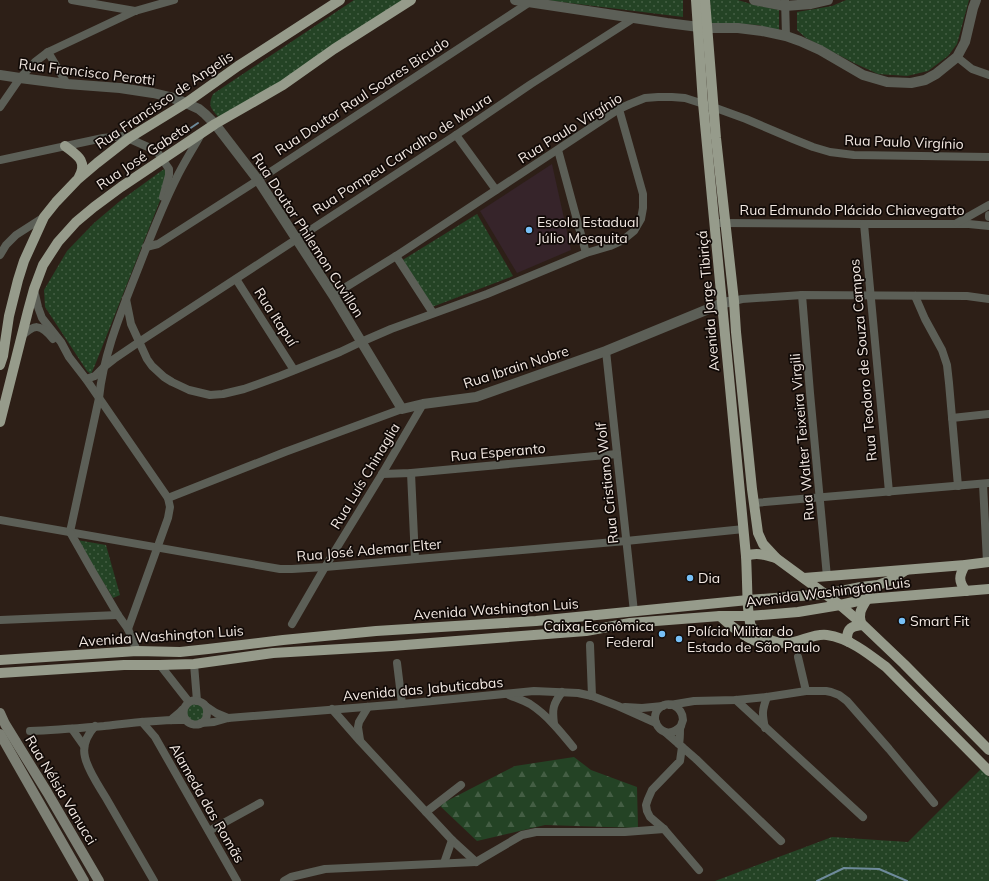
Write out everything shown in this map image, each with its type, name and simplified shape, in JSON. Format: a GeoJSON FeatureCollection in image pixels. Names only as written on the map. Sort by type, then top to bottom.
{"type":"FeatureCollection","features":[{"type":"Feature","properties":{"kind":"main road","name":"Rua Francisco de Angelis"},"geometry":{"type":"LineString","coordinates":[[0,365],[9,316],[24,261],[44,217],[56,202],[77,180],[129,138],[186,103],[238,66],[340,0]]}},
{"type":"Feature","properties":{"kind":"main road","name":"Rua José Gabeta"},"geometry":{"type":"LineString","coordinates":[[0,422],[34,289],[43,266],[58,242],[76,222],[121,187],[162,159],[215,124],[283,85],[334,49],[411,0]]}},
{"type":"Feature","properties":{"kind":"main road","name":"Avenida Jorge Tibiriçá"},"geometry":{"type":"LineString","coordinates":[[696,0],[702,27],[714,107],[736,332],[758,533],[762,544],[776,558]]}},
{"type":"Feature","properties":{"kind":"main road","name":"Avenida Jorge Tibiriçá"},"geometry":{"type":"LineString","coordinates":[[705,0],[702,27],[703,103],[744,529],[749,616]]}},
{"type":"Feature","properties":{"kind":"main road"},"geometry":{"type":"LineString","coordinates":[[65,146],[82,162],[82,173],[77,180]]}},
{"type":"Feature","properties":{"kind":"main road"},"geometry":{"type":"LineString","coordinates":[[746,556],[760,554],[776,558],[840,605],[904,664],[989,750]]}},
{"type":"Feature","properties":{"kind":"main road","name":"Avenida Washington Luis"},"geometry":{"type":"LineString","coordinates":[[0,660],[137,651],[180,652],[208,650],[283,640],[376,631],[536,621],[748,600],[826,594],[878,585],[889,581],[906,570],[988,562]]}},
{"type":"Feature","properties":{"kind":"main road"},"geometry":{"type":"LineString","coordinates":[[965,565],[960,578],[962,586],[966,591]]}},
{"type":"Feature","properties":{"kind":"main road"},"geometry":{"type":"LineString","coordinates":[[804,578],[906,570]]}},
{"type":"Feature","properties":{"kind":"main road","name":"Avenida Washington Luis"},"geometry":{"type":"LineString","coordinates":[[0,673],[124,665],[194,664],[273,653],[586,631],[630,623],[798,612],[867,599],[989,589]]}},
{"type":"Feature","properties":{"kind":"main road"},"geometry":{"type":"LineString","coordinates":[[765,615],[779,610],[809,606],[813,601],[811,595]]}},
{"type":"Feature","properties":{"kind":"main road"},"geometry":{"type":"LineString","coordinates":[[862,624],[859,617],[867,599]]}},
{"type":"Feature","properties":{"kind":"main road"},"geometry":{"type":"LineString","coordinates":[[720,616],[731,627],[753,640],[771,645],[826,634],[849,642],[886,667],[989,771]]}},
{"type":"Feature","properties":{"kind":"main road"},"geometry":{"type":"LineString","coordinates":[[749,616],[751,625],[759,633],[770,640],[780,643]]}},
{"type":"Feature","properties":{"kind":"main road"},"geometry":{"type":"LineString","coordinates":[[849,642],[847,635],[849,630],[862,624]]}},
{"type":"Feature","properties":{"kind":"main road"},"geometry":{"type":"LineString","coordinates":[[124,665],[121,659],[125,652]]}},
{"type":"Feature","properties":{"kind":"main road"},"geometry":{"type":"LineString","coordinates":[[180,652],[188,654],[192,657],[194,664]]}},
{"type":"Feature","properties":{"kind":"main road","name":"Rua Nélsia Vanucci"},"geometry":{"type":"LineString","coordinates":[[0,713],[5,724],[99,881]]}},
{"type":"Feature","properties":{"kind":"main road","name":"Rua Nélsia Vanucci"},"geometry":{"type":"LineString","coordinates":[[0,734],[84,881]]}},
{"type":"Feature","properties":{"kind":"street"},"geometry":{"type":"LineString","coordinates":[[72,0],[135,10]]}},
{"type":"Feature","properties":{"kind":"street"},"geometry":{"type":"LineString","coordinates":[[0,107],[20,78],[35,62],[48,52],[135,10],[174,0]]}},
{"type":"Feature","properties":{"kind":"street"},"geometry":{"type":"LineString","coordinates":[[515,0],[667,23],[702,27],[738,28],[786,36],[820,50],[863,75],[887,82],[911,83],[925,80],[936,74],[956,57],[965,42],[976,0]]}},
{"type":"Feature","properties":{"kind":"street"},"geometry":{"type":"LineString","coordinates":[[754,0],[811,4],[828,0]]}},
{"type":"Feature","properties":{"kind":"street","name":"Rua Doutor Raul Soares Bicudo"},"geometry":{"type":"LineString","coordinates":[[146,247],[158,244],[530,2]]}},
{"type":"Feature","properties":{"kind":"street"},"geometry":{"type":"LineString","coordinates":[[785,3],[786,36]]}},
{"type":"Feature","properties":{"kind":"street","name":"Rua Pompeu Carvalho de Moura"},"geometry":{"type":"LineString","coordinates":[[86,378],[95,376],[105,366],[139,342],[456,135],[530,84],[634,18]]}},
{"type":"Feature","properties":{"kind":"street"},"geometry":{"type":"LineString","coordinates":[[48,52],[67,84]]}},
{"type":"Feature","properties":{"kind":"street"},"geometry":{"type":"LineString","coordinates":[[956,57],[972,69],[989,75]]}},
{"type":"Feature","properties":{"kind":"street","name":"Rua Francisco Perotti"},"geometry":{"type":"LineString","coordinates":[[0,75],[67,84],[120,88],[170,97]]}},
{"type":"Feature","properties":{"kind":"street","name":"Rua Doutor Philemon Cuvillon"},"geometry":{"type":"LineString","coordinates":[[170,97],[186,103],[205,114],[215,124],[258,180],[333,296],[402,409]]}},
{"type":"Feature","properties":{"kind":"street","name":"Rua Paulo Virgínio"},"geometry":{"type":"LineString","coordinates":[[333,296],[620,109],[646,98],[684,98],[703,103],[813,147],[830,152],[854,155],[989,157]]}},
{"type":"Feature","properties":{"kind":"street"},"geometry":{"type":"LineString","coordinates":[[126,299],[131,324],[147,359],[164,377],[189,390],[210,395],[224,394],[244,389],[294,370],[433,313],[487,294],[586,253],[610,246],[623,240],[634,231],[641,219],[643,194],[620,109]]}},
{"type":"Feature","properties":{"kind":"street"},"geometry":{"type":"LineString","coordinates":[[137,651],[128,629],[118,615],[70,532],[99,398],[100,384],[110,347],[126,299],[152,232],[176,179],[202,133]]}},
{"type":"Feature","properties":{"kind":"street"},"geometry":{"type":"LineString","coordinates":[[456,135],[496,190]]}},
{"type":"Feature","properties":{"kind":"street"},"geometry":{"type":"LineString","coordinates":[[0,160],[103,138],[123,136],[129,138],[158,153],[169,169],[170,175],[152,232]]}},
{"type":"Feature","properties":{"kind":"street"},"geometry":{"type":"LineString","coordinates":[[558,150],[586,253]]}},
{"type":"Feature","properties":{"kind":"street"},"geometry":{"type":"LineString","coordinates":[[956,224],[989,204]]}},
{"type":"Feature","properties":{"kind":"street"},"geometry":{"type":"LineString","coordinates":[[0,255],[6,245],[16,234],[44,217]]}},
{"type":"Feature","properties":{"kind":"street","name":"Rua Edmundo Plácido Chiavegatto"},"geometry":{"type":"LineString","coordinates":[[715,223],[969,224],[989,226]]}},
{"type":"Feature","properties":{"kind":"street","name":"Rua Teodoro de Souza Campos"},"geometry":{"type":"LineString","coordinates":[[864,224],[889,492]]}},
{"type":"Feature","properties":{"kind":"street"},"geometry":{"type":"LineString","coordinates":[[396,256],[433,313]]}},
{"type":"Feature","properties":{"kind":"street","name":"Rua Itapuí"},"geometry":{"type":"LineString","coordinates":[[236,279],[294,370]]}},
{"type":"Feature","properties":{"kind":"street"},"geometry":{"type":"LineString","coordinates":[[34,289],[42,318],[61,342],[69,357]]}},
{"type":"Feature","properties":{"kind":"street"},"geometry":{"type":"LineString","coordinates":[[734,300],[802,295],[967,296],[989,299]]}},
{"type":"Feature","properties":{"kind":"street","name":"Rua Walter Teixeira Virgili"},"geometry":{"type":"LineString","coordinates":[[802,295],[827,577]]}},
{"type":"Feature","properties":{"kind":"street"},"geometry":{"type":"LineString","coordinates":[[915,296],[925,319],[942,350],[947,365],[958,486]]}},
{"type":"Feature","properties":{"kind":"street","name":"Rua Ibrain Nobre"},"geometry":{"type":"LineString","coordinates":[[168,498],[402,409],[423,404],[476,397],[606,352],[723,303],[734,300]]}},
{"type":"Feature","properties":{"kind":"street"},"geometry":{"type":"LineString","coordinates":[[21,337],[32,328],[41,328],[49,334],[86,378],[168,498],[170,512],[128,629]]}},
{"type":"Feature","properties":{"kind":"street","name":"Rua Cristiano Wolf"},"geometry":{"type":"LineString","coordinates":[[606,352],[634,612]]}},
{"type":"Feature","properties":{"kind":"street","name":"Rua Luís Chinaglia"},"geometry":{"type":"LineString","coordinates":[[292,624],[423,404]]}},
{"type":"Feature","properties":{"kind":"street"},"geometry":{"type":"LineString","coordinates":[[952,418],[989,414]]}},
{"type":"Feature","properties":{"kind":"street","name":"Rua Esperanto"},"geometry":{"type":"LineString","coordinates":[[382,474],[411,473],[617,454]]}},
{"type":"Feature","properties":{"kind":"street"},"geometry":{"type":"LineString","coordinates":[[411,473],[415,559]]}},
{"type":"Feature","properties":{"kind":"street"},"geometry":{"type":"LineString","coordinates":[[754,503],[986,483],[988,562]]}},
{"type":"Feature","properties":{"kind":"street","name":"Rua José Ademar Elter"},"geometry":{"type":"LineString","coordinates":[[0,520],[280,569],[325,567],[626,541],[744,529]]}},
{"type":"Feature","properties":{"kind":"street"},"geometry":{"type":"LineString","coordinates":[[0,620],[118,615]]}},
{"type":"Feature","properties":{"kind":"street"},"geometry":{"type":"LineString","coordinates":[[590,645],[592,696]]}},
{"type":"Feature","properties":{"kind":"street"},"geometry":{"type":"LineString","coordinates":[[798,657],[806,691]]}},
{"type":"Feature","properties":{"kind":"street"},"geometry":{"type":"LineString","coordinates":[[397,663],[402,704]]}},
{"type":"Feature","properties":{"kind":"street"},"geometry":{"type":"LineString","coordinates":[[186,720],[184,715],[190,704],[194,664]]}},
{"type":"Feature","properties":{"kind":"street"},"geometry":{"type":"LineString","coordinates":[[160,665],[190,704]]}},
{"type":"Feature","properties":{"kind":"street","name":"Avenida das Jabuticabas"},"geometry":{"type":"LineString","coordinates":[[201,723],[214,722],[228,718],[402,704],[534,691],[578,693],[592,696],[618,706]]}},
{"type":"Feature","properties":{"kind":"street"},"geometry":{"type":"LineString","coordinates":[[618,706],[642,708],[694,701],[736,700],[767,697],[806,691],[831,692],[839,695],[847,701],[934,803]]}},
{"type":"Feature","properties":{"kind":"street"},"geometry":{"type":"LineString","coordinates":[[554,724],[554,706],[562,692]]}},
{"type":"Feature","properties":{"kind":"street"},"geometry":{"type":"LineString","coordinates":[[509,694],[539,711],[554,724],[573,747]]}},
{"type":"Feature","properties":{"kind":"street"},"geometry":{"type":"LineString","coordinates":[[765,728],[762,714],[767,697]]}},
{"type":"Feature","properties":{"kind":"street"},"geometry":{"type":"LineString","coordinates":[[736,700],[863,817]]}},
{"type":"Feature","properties":{"kind":"street"},"geometry":{"type":"LineString","coordinates":[[682,716],[694,701]]}},
{"type":"Feature","properties":{"kind":"street"},"geometry":{"type":"LineString","coordinates":[[167,720],[190,704],[203,703],[206,707],[228,718]]}},
{"type":"Feature","properties":{"kind":"street"},"geometry":{"type":"LineString","coordinates":[[656,724],[655,718],[659,708],[667,705],[678,708],[681,712],[682,723],[674,732],[665,732]]}},
{"type":"Feature","properties":{"kind":"street"},"geometry":{"type":"LineString","coordinates":[[618,706],[656,724],[661,730],[696,759],[780,841]]}},
{"type":"Feature","properties":{"kind":"street"},"geometry":{"type":"LineString","coordinates":[[30,731],[72,729],[167,720],[186,720],[195,725],[204,721],[207,716],[206,707]]}},
{"type":"Feature","properties":{"kind":"street"},"geometry":{"type":"LineString","coordinates":[[360,741],[358,727],[361,717],[368,707]]}},
{"type":"Feature","properties":{"kind":"street"},"geometry":{"type":"LineString","coordinates":[[332,709],[452,840],[476,862]]}},
{"type":"Feature","properties":{"kind":"street","name":"Alameda das Romãs"},"geometry":{"type":"LineString","coordinates":[[155,737],[158,728],[167,720]]}},
{"type":"Feature","properties":{"kind":"street","name":"Alameda das Romãs"},"geometry":{"type":"LineString","coordinates":[[142,722],[155,737],[237,881]]}},
{"type":"Feature","properties":{"kind":"street"},"geometry":{"type":"LineString","coordinates":[[95,726],[85,741],[84,756],[93,776],[154,881]]}},
{"type":"Feature","properties":{"kind":"street"},"geometry":{"type":"LineString","coordinates":[[680,726],[680,761]]}},
{"type":"Feature","properties":{"kind":"street"},"geometry":{"type":"LineString","coordinates":[[72,729],[84,746]]}},
{"type":"Feature","properties":{"kind":"street"},"geometry":{"type":"LineString","coordinates":[[696,759],[680,761],[652,790],[646,806],[650,817],[664,829],[699,870]]}},
{"type":"Feature","properties":{"kind":"street"},"geometry":{"type":"LineString","coordinates":[[426,812],[461,785]]}},
{"type":"Feature","properties":{"kind":"street"},"geometry":{"type":"LineString","coordinates":[[209,832],[260,803]]}},
{"type":"Feature","properties":{"kind":"street"},"geometry":{"type":"LineString","coordinates":[[284,881],[291,877],[325,869],[476,862],[522,835],[536,832],[625,832],[664,829]]}},
{"type":"Feature","properties":{"kind":"street"},"geometry":{"type":"LineString","coordinates":[[444,863],[452,840]]}},
{"type":"Feature","properties":{"kind":"shaded area","name":"Escola Estadual Júlio Mesquita"},"geometry":{"type":"Polygon","coordinates":[[[552,164],[571,250],[517,273],[480,211],[552,164]]]}},
{"type":"Feature","properties":{"kind":"green space"},"geometry":{"type":"Polygon","coordinates":[[[354,0],[407,0],[225,119],[220,119],[210,105],[213,94],[354,0]]]}},
{"type":"Feature","properties":{"kind":"green space"},"geometry":{"type":"Polygon","coordinates":[[[545,0],[683,0],[683,17],[545,0]]]}},
{"type":"Feature","properties":{"kind":"green space"},"geometry":{"type":"Polygon","coordinates":[[[710,0],[738,0],[779,10],[779,31],[758,25],[711,23],[710,0]]]}},
{"type":"Feature","properties":{"kind":"green space"},"geometry":{"type":"Polygon","coordinates":[[[846,0],[969,0],[957,44],[948,56],[928,71],[907,76],[878,74],[806,38],[797,30],[797,12],[832,6],[846,0]]]}},
{"type":"Feature","properties":{"kind":"green space"},"geometry":{"type":"Polygon","coordinates":[[[164,169],[167,173],[167,183],[91,374],[87,371],[45,307],[44,290],[67,251],[94,223],[120,201],[164,169]]]}},
{"type":"Feature","properties":{"kind":"green space"},"geometry":{"type":"Polygon","coordinates":[[[477,214],[513,276],[432,307],[401,261],[477,214]]]}},
{"type":"Feature","properties":{"kind":"green space"},"geometry":{"type":"Polygon","coordinates":[[[77,540],[106,545],[120,595],[113,598],[77,540]]]}},
{"type":"Feature","properties":{"kind":"green space"},"geometry":{"type":"Polygon","coordinates":[[[193,702],[204,707],[204,718],[199,722],[191,721],[185,712],[193,702]]]}},
{"type":"Feature","properties":{"kind":"green space"},"geometry":{"type":"Polygon","coordinates":[[[574,757],[591,770],[637,787],[638,828],[545,825],[477,841],[439,805],[515,766],[574,757]]]}},
{"type":"Feature","properties":{"kind":"green space"},"geometry":{"type":"Polygon","coordinates":[[[981,769],[989,777],[989,881],[715,881],[832,837],[908,842],[981,769]]]}},
{"type":"Feature","properties":{"kind":"waterway"},"geometry":{"type":"LineString","coordinates":[[170,142],[198,123]]}},
{"type":"Feature","properties":{"kind":"waterway"},"geometry":{"type":"LineString","coordinates":[[817,881],[844,868],[879,869],[907,881]]}},
{"type":"Feature","properties":{"kind":"place","name":"Escola Estadual Júlio Mesquita"},"geometry":{"type":"Point","coordinates":[529,230]}},
{"type":"Feature","properties":{"kind":"place","name":"Dia"},"geometry":{"type":"Point","coordinates":[690,578]}},
{"type":"Feature","properties":{"kind":"place","name":"Smart Fit"},"geometry":{"type":"Point","coordinates":[902,621]}},
{"type":"Feature","properties":{"kind":"place","name":"Caixa Econômica Federal"},"geometry":{"type":"Point","coordinates":[662,634]}},
{"type":"Feature","properties":{"kind":"place","name":"Polícia Militar do Estado de São Paulo"},"geometry":{"type":"Point","coordinates":[679,639]}}]}
